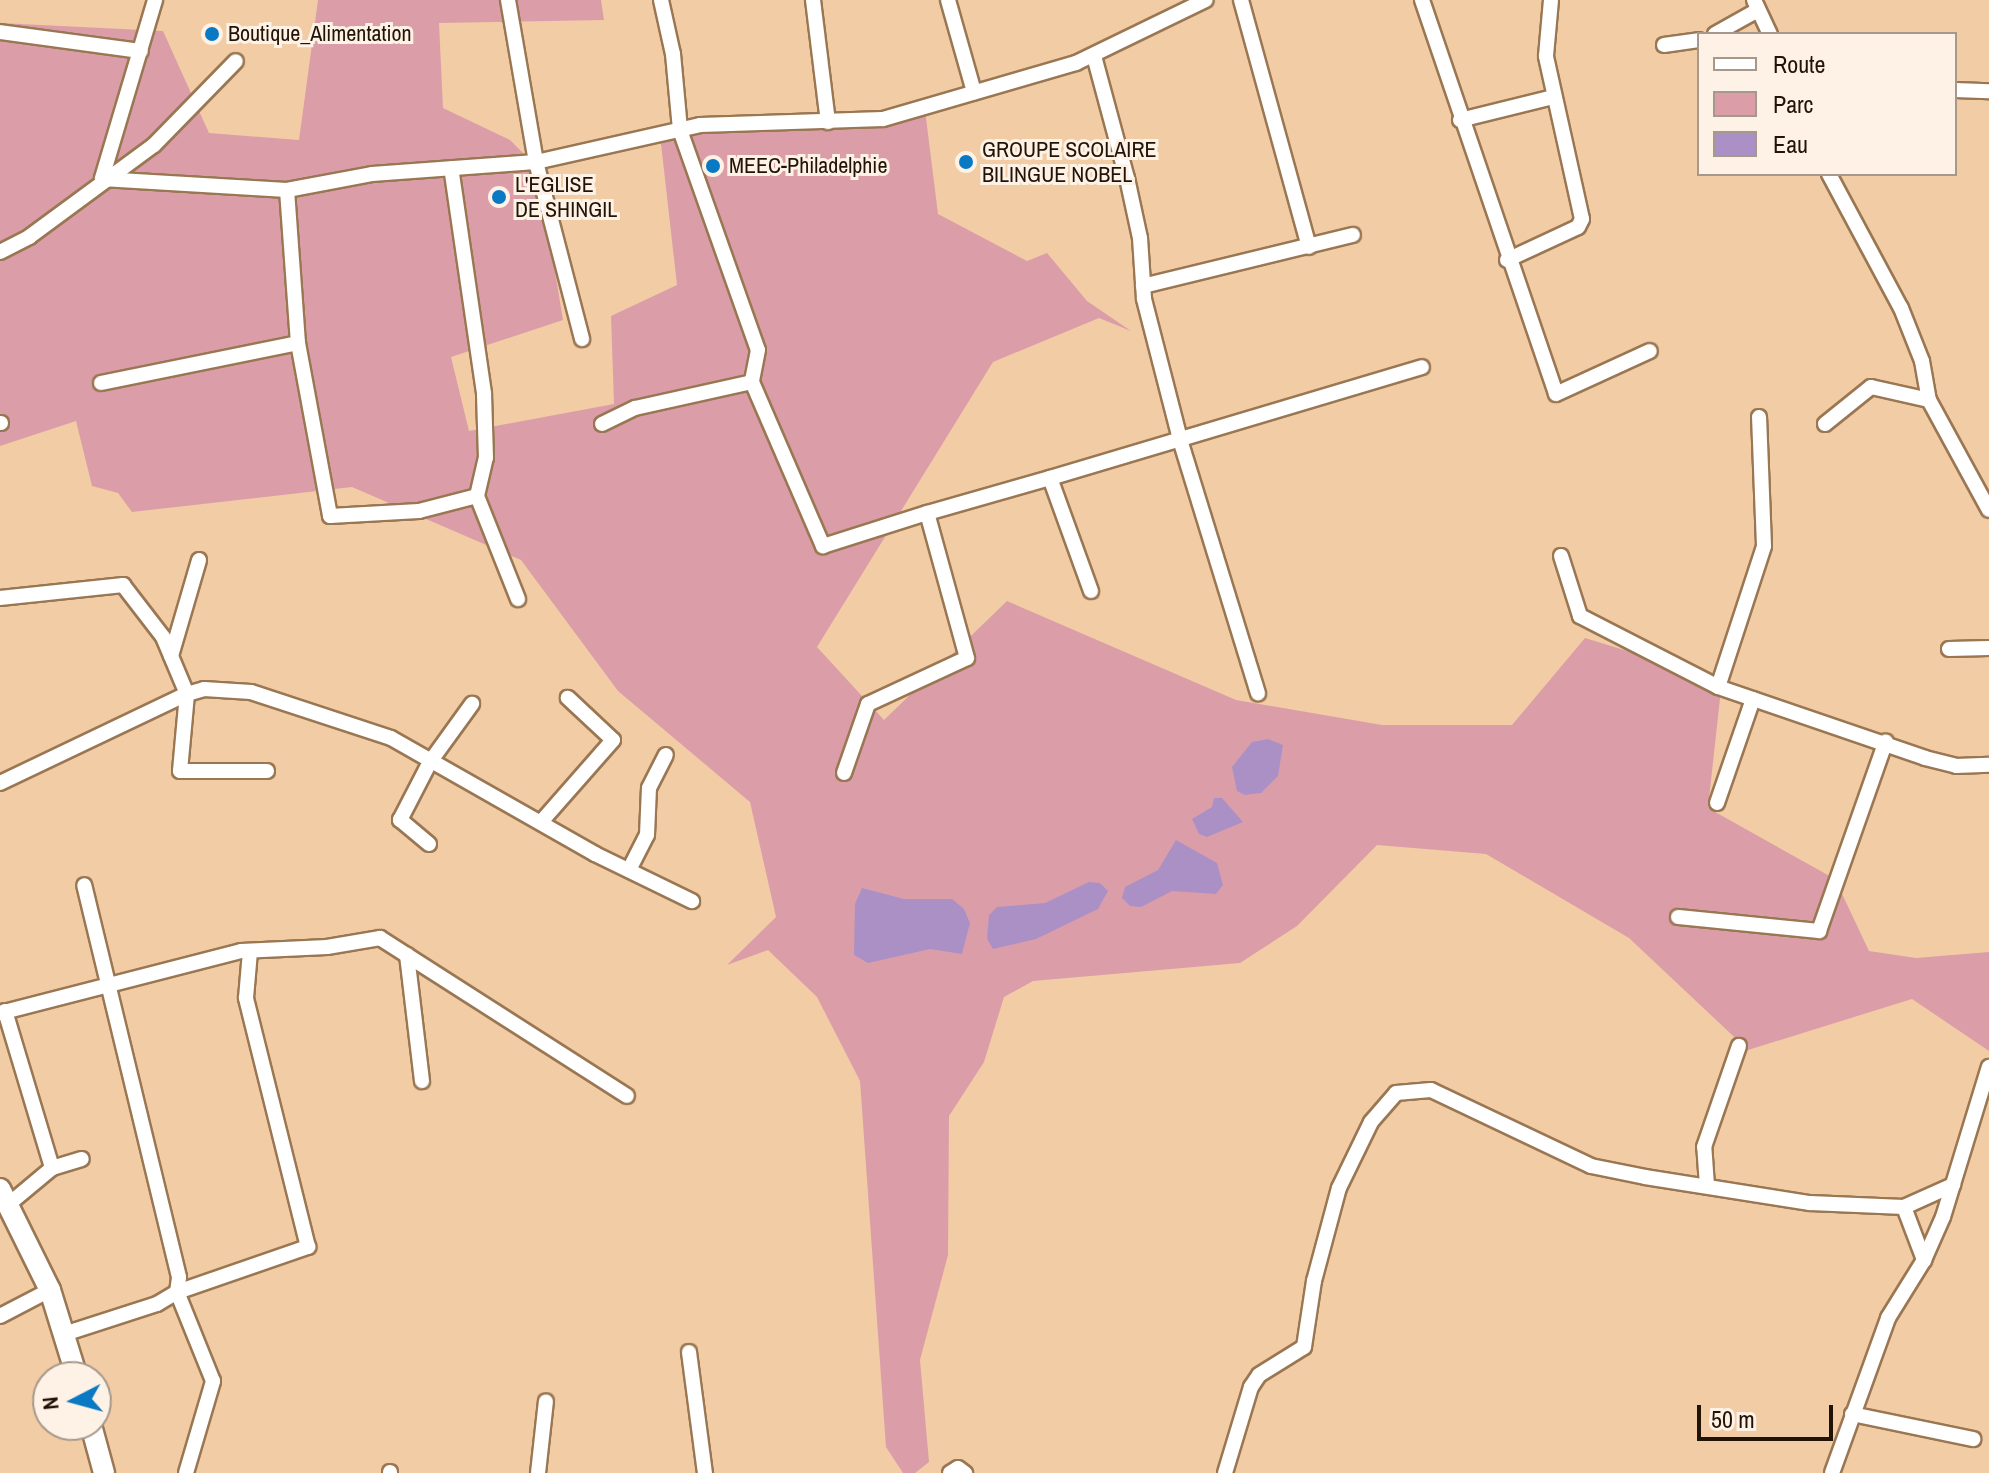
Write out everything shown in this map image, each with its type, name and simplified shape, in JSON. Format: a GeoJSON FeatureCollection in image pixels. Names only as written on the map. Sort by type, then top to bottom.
{"type":"FeatureCollection","features":[{"type":"Feature","properties":{"kind":"street"},"geometry":{"type":"LineString","coordinates":[[102,179],[155,0]]}},
{"type":"Feature","properties":{"kind":"street"},"geometry":{"type":"LineString","coordinates":[[508,0],[536,162],[582,339]]}},
{"type":"Feature","properties":{"kind":"street"},"geometry":{"type":"LineString","coordinates":[[661,0],[673,54],[680,130],[758,350],[752,382],[823,546],[927,513],[1181,443],[1422,367]]}},
{"type":"Feature","properties":{"kind":"street"},"geometry":{"type":"LineString","coordinates":[[813,0],[828,122]]}},
{"type":"Feature","properties":{"kind":"street"},"geometry":{"type":"LineString","coordinates":[[948,0],[974,92]]}},
{"type":"Feature","properties":{"kind":"street"},"geometry":{"type":"LineString","coordinates":[[102,179],[287,190],[372,174],[536,162],[680,130],[883,119],[1094,56],[1206,0]]}},
{"type":"Feature","properties":{"kind":"street"},"geometry":{"type":"LineString","coordinates":[[1241,0],[1309,247]]}},
{"type":"Feature","properties":{"kind":"street"},"geometry":{"type":"LineString","coordinates":[[1422,0],[1507,260],[1556,394],[1650,351]]}},
{"type":"Feature","properties":{"kind":"street"},"geometry":{"type":"LineString","coordinates":[[1507,260],[1578,227],[1582,219],[1574,169],[1553,97],[1546,56],[1551,0]]}},
{"type":"Feature","properties":{"kind":"street"},"geometry":{"type":"LineString","coordinates":[[1718,32],[1756,5],[1769,32]]}},
{"type":"Feature","properties":{"kind":"street"},"geometry":{"type":"LineString","coordinates":[[0,32],[141,51]]}},
{"type":"Feature","properties":{"kind":"street"},"geometry":{"type":"LineString","coordinates":[[1664,45],[1697,40]]}},
{"type":"Feature","properties":{"kind":"street"},"geometry":{"type":"LineString","coordinates":[[1094,56],[1140,238],[1143,286],[1181,443],[1258,693]]}},
{"type":"Feature","properties":{"kind":"street"},"geometry":{"type":"LineString","coordinates":[[0,252],[75,205],[102,179],[154,145],[236,61]]}},
{"type":"Feature","properties":{"kind":"street"},"geometry":{"type":"LineString","coordinates":[[1957,90],[1989,91]]}},
{"type":"Feature","properties":{"kind":"street"},"geometry":{"type":"LineString","coordinates":[[1460,120],[1553,97]]}},
{"type":"Feature","properties":{"kind":"street"},"geometry":{"type":"LineString","coordinates":[[451,168],[484,393],[486,458],[477,496],[518,599]]}},
{"type":"Feature","properties":{"kind":"street"},"geometry":{"type":"LineString","coordinates":[[1830,176],[1901,308],[1922,361],[1929,400],[1989,510]]}},
{"type":"Feature","properties":{"kind":"street"},"geometry":{"type":"LineString","coordinates":[[287,190],[298,343],[330,516],[419,511],[477,496]]}},
{"type":"Feature","properties":{"kind":"street"},"geometry":{"type":"LineString","coordinates":[[1143,286],[1353,235]]}},
{"type":"Feature","properties":{"kind":"street"},"geometry":{"type":"LineString","coordinates":[[101,383],[298,343]]}},
{"type":"Feature","properties":{"kind":"street"},"geometry":{"type":"LineString","coordinates":[[602,424],[635,408],[752,382]]}},
{"type":"Feature","properties":{"kind":"street"},"geometry":{"type":"LineString","coordinates":[[1825,424],[1871,387],[1929,400]]}},
{"type":"Feature","properties":{"kind":"street"},"geometry":{"type":"LineString","coordinates":[[1718,687],[1764,546],[1759,417]]}},
{"type":"Feature","properties":{"kind":"street"},"geometry":{"type":"LineString","coordinates":[[1050,478],[1091,591]]}},
{"type":"Feature","properties":{"kind":"street"},"geometry":{"type":"LineString","coordinates":[[844,773],[868,704],[967,658],[927,513]]}},
{"type":"Feature","properties":{"kind":"street"},"geometry":{"type":"LineString","coordinates":[[1561,556],[1580,616],[1718,687],[1956,766],[1989,765]]}},
{"type":"Feature","properties":{"kind":"street"},"geometry":{"type":"LineString","coordinates":[[171,656],[199,560]]}},
{"type":"Feature","properties":{"kind":"street"},"geometry":{"type":"LineString","coordinates":[[0,598],[123,585],[163,637],[187,694],[180,771],[267,771]]}},
{"type":"Feature","properties":{"kind":"street"},"geometry":{"type":"LineString","coordinates":[[1949,649],[1989,648]]}},
{"type":"Feature","properties":{"kind":"street"},"geometry":{"type":"LineString","coordinates":[[0,783],[187,694],[224,688],[251,692],[391,738],[629,870],[692,901]]}},
{"type":"Feature","properties":{"kind":"street"},"geometry":{"type":"LineString","coordinates":[[541,822],[613,740],[568,698]]}},
{"type":"Feature","properties":{"kind":"street"},"geometry":{"type":"LineString","coordinates":[[1717,803],[1753,699]]}},
{"type":"Feature","properties":{"kind":"street"},"geometry":{"type":"LineString","coordinates":[[429,844],[400,820],[430,762],[472,704]]}},
{"type":"Feature","properties":{"kind":"street"},"geometry":{"type":"LineString","coordinates":[[1678,917],[1819,931],[1886,741]]}},
{"type":"Feature","properties":{"kind":"street"},"geometry":{"type":"LineString","coordinates":[[629,870],[647,835],[649,788],[666,755]]}},
{"type":"Feature","properties":{"kind":"street"},"geometry":{"type":"LineString","coordinates":[[84,885],[105,984],[176,1254],[177,1292],[213,1381],[186,1473]]}},
{"type":"Feature","properties":{"kind":"street"},"geometry":{"type":"LineString","coordinates":[[52,1168],[2,1012],[105,984],[250,951],[327,947],[380,938],[627,1096]]}},
{"type":"Feature","properties":{"kind":"street"},"geometry":{"type":"LineString","coordinates":[[64,1334],[307,1249],[246,998],[250,951]]}},
{"type":"Feature","properties":{"kind":"street"},"geometry":{"type":"LineString","coordinates":[[407,955],[422,1081]]}},
{"type":"Feature","properties":{"kind":"street"},"geometry":{"type":"LineString","coordinates":[[1707,1186],[1704,1147],[1739,1046]]}},
{"type":"Feature","properties":{"kind":"street"},"geometry":{"type":"LineString","coordinates":[[1832,1473],[1888,1318],[1924,1260],[1953,1185],[1989,1067]]}},
{"type":"Feature","properties":{"kind":"street"},"geometry":{"type":"LineString","coordinates":[[1225,1473],[1251,1387],[1259,1375],[1304,1347],[1314,1281],[1339,1188],[1371,1122],[1396,1093],[1431,1090],[1591,1166],[1707,1186],[1810,1203],[1904,1207],[1953,1185]]}},
{"type":"Feature","properties":{"kind":"street"},"geometry":{"type":"LineString","coordinates":[[72,1361],[50,1290],[4,1197],[52,1168],[82,1159]]}},
{"type":"Feature","properties":{"kind":"street"},"geometry":{"type":"LineString","coordinates":[[1904,1207],[1924,1260]]}},
{"type":"Feature","properties":{"kind":"street"},"geometry":{"type":"LineString","coordinates":[[0,1316],[50,1290]]}},
{"type":"Feature","properties":{"kind":"street"},"geometry":{"type":"LineString","coordinates":[[689,1352],[705,1473]]}},
{"type":"Feature","properties":{"kind":"street"},"geometry":{"type":"LineString","coordinates":[[538,1473],[546,1401]]}},
{"type":"Feature","properties":{"kind":"street"},"geometry":{"type":"LineString","coordinates":[[1852,1414],[1973,1439]]}},
{"type":"Feature","properties":{"kind":"street"},"geometry":{"type":"LineString","coordinates":[[95,1441],[104,1473]]}},
{"type":"Feature","properties":{"kind":"street"},"geometry":{"type":"LineString","coordinates":[[950,1473],[958,1468],[965,1473]]}},
{"type":"Feature","properties":{"kind":"green space"},"geometry":{"type":"Polygon","coordinates":[[[318,0],[601,0],[604,20],[439,23],[443,108],[510,140],[538,168],[563,320],[451,357],[469,431],[614,404],[611,316],[677,285],[660,135],[925,110],[938,214],[1027,261],[1047,253],[1087,301],[1131,331],[1099,318],[993,362],[817,647],[884,720],[1007,601],[1236,700],[1382,725],[1512,725],[1585,638],[1722,680],[1708,808],[1835,879],[1869,951],[1916,958],[1989,952],[1989,1051],[1912,999],[1748,1050],[1629,938],[1486,854],[1377,845],[1297,926],[1240,963],[1033,981],[1004,997],[984,1062],[949,1116],[948,1255],[920,1360],[929,1462],[915,1473],[903,1473],[886,1447],[860,1081],[817,997],[768,950],[727,965],[776,917],[750,802],[618,691],[521,560],[352,487],[132,512],[118,493],[92,486],[76,421],[0,446],[0,23],[163,31],[209,133],[299,140],[318,0]]]}},
{"type":"Feature","properties":{"kind":"water"},"geometry":{"type":"Polygon","coordinates":[[[1268,739],[1283,745],[1278,776],[1261,793],[1245,795],[1237,791],[1232,767],[1252,742],[1268,739]]]}},
{"type":"Feature","properties":{"kind":"water"},"geometry":{"type":"Polygon","coordinates":[[[1214,798],[1222,798],[1243,822],[1207,837],[1199,834],[1192,819],[1212,807],[1214,798]]]}},
{"type":"Feature","properties":{"kind":"water"},"geometry":{"type":"Polygon","coordinates":[[[1176,840],[1217,863],[1223,885],[1216,894],[1172,891],[1141,907],[1130,906],[1122,898],[1125,887],[1158,870],[1176,840]]]}},
{"type":"Feature","properties":{"kind":"water"},"geometry":{"type":"Polygon","coordinates":[[[1089,882],[1100,883],[1108,891],[1098,909],[1036,939],[993,949],[987,939],[989,915],[997,907],[1045,903],[1089,882]]]}},
{"type":"Feature","properties":{"kind":"water"},"geometry":{"type":"Polygon","coordinates":[[[862,888],[904,899],[952,899],[964,909],[970,923],[962,954],[930,949],[868,963],[854,955],[855,904],[862,888]]]}},
{"type":"Feature","properties":{"kind":"place","name":"Boutique_Alimentation"},"geometry":{"type":"Point","coordinates":[212,34]}},
{"type":"Feature","properties":{"kind":"place","name":"GROUPE SCOLAIRE BILINGUE NOBEL"},"geometry":{"type":"Point","coordinates":[966,162]}},
{"type":"Feature","properties":{"kind":"place","name":"MEEC-Philadelphie"},"geometry":{"type":"Point","coordinates":[713,166]}},
{"type":"Feature","properties":{"kind":"place","name":"L'EGLISE DE SHINGIL"},"geometry":{"type":"Point","coordinates":[499,197]}}]}
